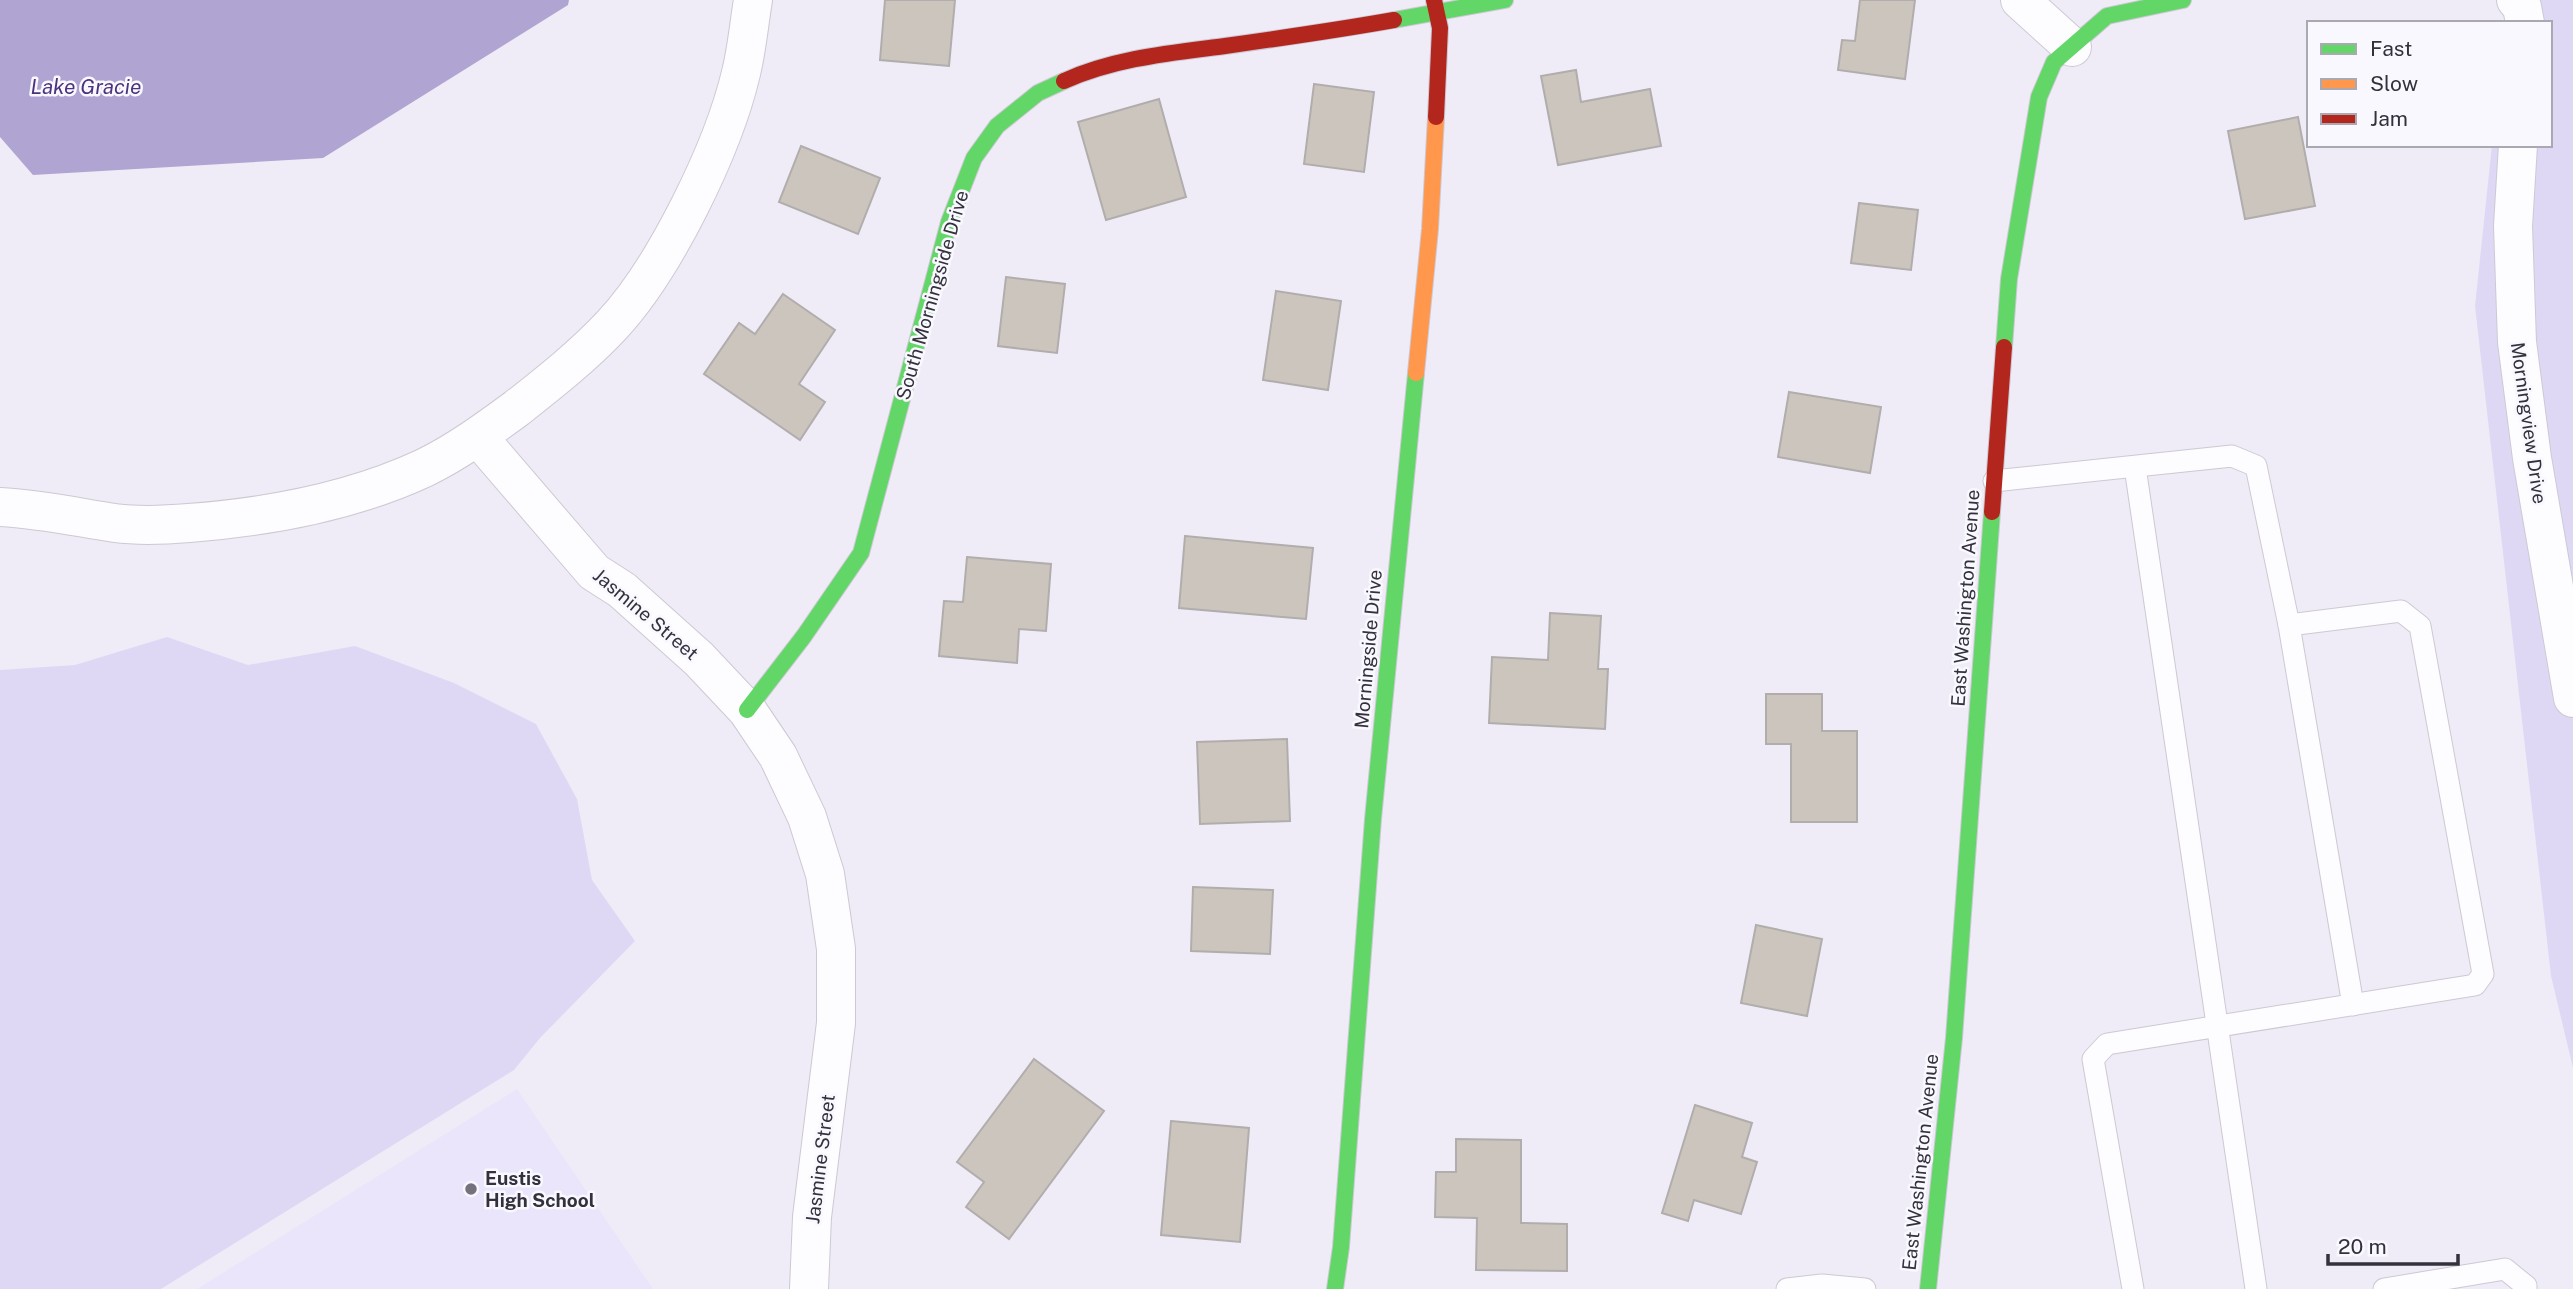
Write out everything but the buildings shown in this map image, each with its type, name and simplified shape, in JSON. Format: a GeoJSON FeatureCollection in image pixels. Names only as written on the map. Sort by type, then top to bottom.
{"type":"FeatureCollection","features":[{"type":"Feature","properties":{"kind":"street"},"geometry":{"type":"LineString","coordinates":[[0,507],[33,508],[118,523],[187,523],[279,512],[360,492],[424,468],[478,437],[564,372],[613,324],[643,286],[685,214],[720,139],[741,73],[753,0]]}},
{"type":"Feature","properties":{"kind":"street","name":"South Morningside Drive"},"geometry":{"type":"LineString","coordinates":[[747,710],[804,636],[861,553],[949,222],[974,158],[997,126],[1038,93],[1080,74],[1138,58],[1306,35],[1435,7],[1505,0]]}},
{"type":"Feature","properties":{"kind":"street"},"geometry":{"type":"LineString","coordinates":[[2020,0],[2072,47]]}},
{"type":"Feature","properties":{"kind":"street","name":"East Washington Avenue"},"geometry":{"type":"LineString","coordinates":[[1928,1289],[1954,1038],[2009,279],[2039,97],[2054,62],[2107,16],[2183,0]]}},
{"type":"Feature","properties":{"kind":"street"},"geometry":{"type":"LineString","coordinates":[[2516,0],[2522,8],[2525,21]]}},
{"type":"Feature","properties":{"kind":"street","name":"Morningside Drive"},"geometry":{"type":"LineString","coordinates":[[1335,1289],[1341,1247],[1375,805],[1430,229],[1440,28],[1435,7]]}},
{"type":"Feature","properties":{"kind":"street","name":"Morningview Drive"},"geometry":{"type":"LineString","coordinates":[[2518,147],[2513,226],[2516,342],[2532,458],[2573,698]]}},
{"type":"Feature","properties":{"kind":"street","name":"Jasmine Street"},"geometry":{"type":"LineString","coordinates":[[478,437],[594,572],[622,590],[689,650],[747,710],[778,756],[807,817],[825,874],[836,949],[836,1023],[812,1217],[809,1289]]}},
{"type":"Feature","properties":{"kind":"lane"},"geometry":{"type":"LineString","coordinates":[[1994,481],[2232,456],[2256,466],[2289,625],[2353,1005]]}},
{"type":"Feature","properties":{"kind":"lane"},"geometry":{"type":"LineString","coordinates":[[2134,467],[2256,1289]]}},
{"type":"Feature","properties":{"kind":"lane"},"geometry":{"type":"LineString","coordinates":[[2133,1289],[2093,1059],[2107,1044],[2475,985],[2483,974],[2420,626],[2401,611],[2289,625]]}},
{"type":"Feature","properties":{"kind":"lane"},"geometry":{"type":"LineString","coordinates":[[2384,1289],[2505,1269],[2526,1289]]}},
{"type":"Feature","properties":{"kind":"lane"},"geometry":{"type":"LineString","coordinates":[[1787,1289],[1822,1285],[1864,1289]]}},
{"type":"Feature","properties":{"kind":"shaded area"},"geometry":{"type":"Polygon","coordinates":[[[2507,0],[2573,0],[2573,1068],[2551,976],[2475,306],[2492,147],[2552,147],[2552,21],[2505,21],[2507,0]]]}},
{"type":"Feature","properties":{"kind":"shaded area"},"geometry":{"type":"Polygon","coordinates":[[[167,637],[248,665],[355,646],[454,683],[536,724],[577,799],[592,880],[635,941],[540,1038],[514,1070],[161,1289],[0,1289],[0,670],[75,665],[167,637]]]}},
{"type":"Feature","properties":{"kind":"shaded area","name":"Eustis High School"},"geometry":{"type":"Polygon","coordinates":[[[517,1089],[653,1289],[197,1289],[517,1089]]]}},
{"type":"Feature","properties":{"kind":"water","name":"Lake Gracie"},"geometry":{"type":"Polygon","coordinates":[[[0,0],[569,0],[568,5],[323,158],[33,175],[0,137],[0,0]]]}},
{"type":"Feature","properties":{"kind":"traffic: fast"},"geometry":{"type":"LineString","coordinates":[[1394,20],[1505,0]]}},
{"type":"Feature","properties":{"kind":"traffic: fast"},"geometry":{"type":"LineString","coordinates":[[2004,347],[2009,279],[2039,97],[2054,62],[2107,16],[2183,0]]}},
{"type":"Feature","properties":{"kind":"traffic: fast"},"geometry":{"type":"LineString","coordinates":[[747,710],[804,636],[861,553],[949,222],[974,158],[997,126],[1038,93],[1064,81]]}},
{"type":"Feature","properties":{"kind":"traffic: fast"},"geometry":{"type":"LineString","coordinates":[[1335,1289],[1341,1247],[1373,819],[1416,373]]}},
{"type":"Feature","properties":{"kind":"traffic: fast"},"geometry":{"type":"LineString","coordinates":[[1928,1289],[1954,1038],[1992,512]]}},
{"type":"Feature","properties":{"kind":"traffic: slow"},"geometry":{"type":"LineString","coordinates":[[1416,373],[1430,229],[1436,117]]}},
{"type":"Feature","properties":{"kind":"traffic: jam"},"geometry":{"type":"LineString","coordinates":[[1434,0],[1440,28],[1436,117]]}},
{"type":"Feature","properties":{"kind":"traffic: jam"},"geometry":{"type":"LineString","coordinates":[[1064,81],[1103,67],[1143,58],[1394,20]]}},
{"type":"Feature","properties":{"kind":"traffic: jam"},"geometry":{"type":"LineString","coordinates":[[1992,512],[2004,347]]}},
{"type":"Feature","properties":{"kind":"place","name":"Eustis High School"},"geometry":{"type":"Point","coordinates":[471,1189]}}]}
